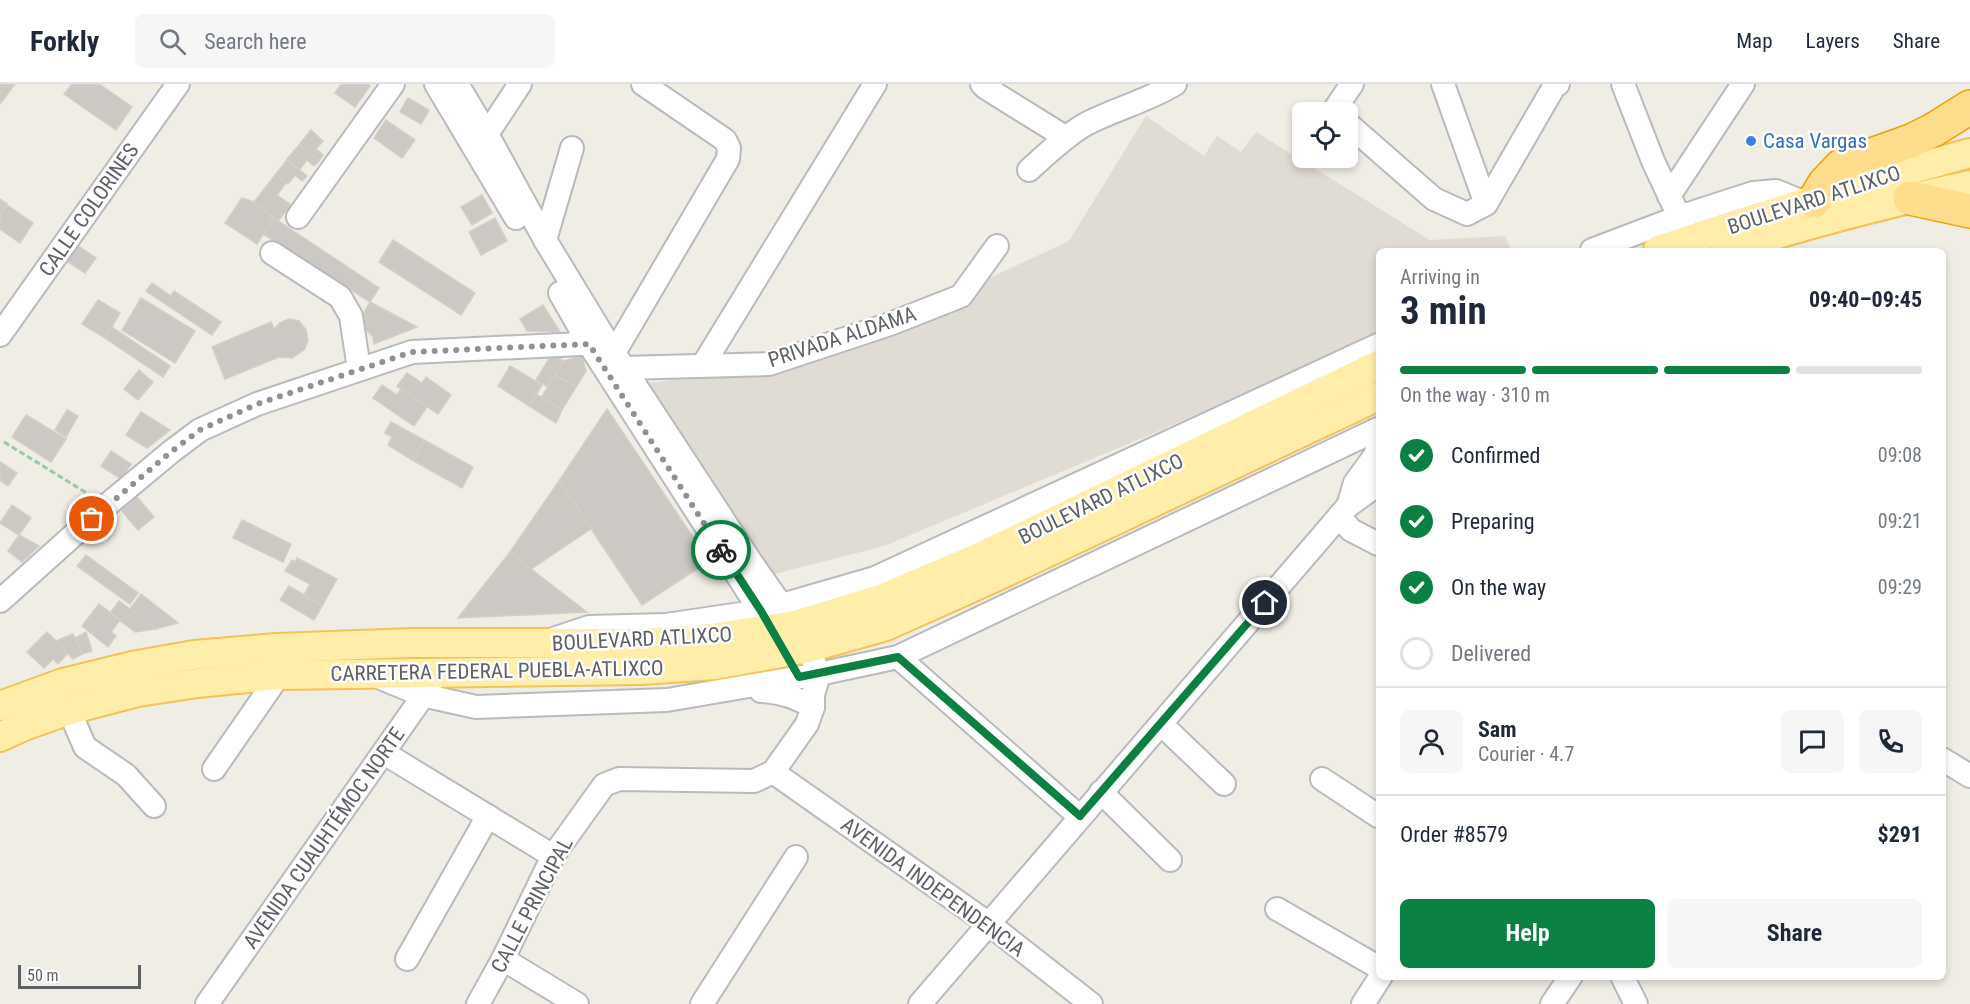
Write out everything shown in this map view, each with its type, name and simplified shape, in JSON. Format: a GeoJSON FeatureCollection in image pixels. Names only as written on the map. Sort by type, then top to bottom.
{"type":"FeatureCollection","features":[{"type":"Feature","properties":{"kind":"highway"},"geometry":{"type":"LineString","coordinates":[[1810,202],[1841,166],[1911,141],[1970,107]]}},
{"type":"Feature","properties":{"kind":"highway"},"geometry":{"type":"LineString","coordinates":[[1916,197],[1970,201]]}},
{"type":"Feature","properties":{"kind":"highway"},"geometry":{"type":"LineString","coordinates":[[1916,197],[1970,211]]}},
{"type":"Feature","properties":{"kind":"main road","name":"BOULEVARD ATLIXCO"},"geometry":{"type":"LineString","coordinates":[[1660,248],[1681,222],[1810,202],[1884,177],[1970,153]]}},
{"type":"Feature","properties":{"kind":"main road","name":"BOULEVARD ATLIXCO"},"geometry":{"type":"LineString","coordinates":[[1732,248],[1916,197],[1970,185]]}},
{"type":"Feature","properties":{"kind":"main road","name":"BOULEVARD ATLIXCO"},"geometry":{"type":"LineString","coordinates":[[5,699],[132,666],[194,655],[276,648],[413,643],[643,643],[784,629],[881,599],[980,557],[1373,358]]}},
{"type":"Feature","properties":{"kind":"main road","name":"CARRETERA FEDERAL PUEBLA-ATLIXCO"},"geometry":{"type":"LineString","coordinates":[[0,737],[69,710],[138,692],[198,683],[279,675],[641,670],[715,665],[784,629],[886,626],[1376,403]]}},
{"type":"Feature","properties":{"kind":"street","name":"CALLE COLORINES"},"geometry":{"type":"LineString","coordinates":[[0,335],[178,84]]}},
{"type":"Feature","properties":{"kind":"street"},"geometry":{"type":"LineString","coordinates":[[298,217],[393,84]]}},
{"type":"Feature","properties":{"kind":"street"},"geometry":{"type":"LineString","coordinates":[[436,84],[479,138],[545,240],[608,352],[744,552],[784,629],[811,688],[807,724],[773,772]]}},
{"type":"Feature","properties":{"kind":"street"},"geometry":{"type":"LineString","coordinates":[[457,84],[479,138],[608,352],[784,629]]}},
{"type":"Feature","properties":{"kind":"street"},"geometry":{"type":"LineString","coordinates":[[479,138],[520,84]]}},
{"type":"Feature","properties":{"kind":"street"},"geometry":{"type":"LineString","coordinates":[[608,352],[728,159],[729,148],[725,140],[643,84]]}},
{"type":"Feature","properties":{"kind":"street"},"geometry":{"type":"LineString","coordinates":[[703,365],[875,84]]}},
{"type":"Feature","properties":{"kind":"street"},"geometry":{"type":"LineString","coordinates":[[982,84],[1065,137]]}},
{"type":"Feature","properties":{"kind":"street"},"geometry":{"type":"LineString","coordinates":[[1029,170],[1065,137],[1088,123],[1162,92],[1175,84]]}},
{"type":"Feature","properties":{"kind":"street"},"geometry":{"type":"LineString","coordinates":[[1344,102],[1353,84]]}},
{"type":"Feature","properties":{"kind":"street"},"geometry":{"type":"LineString","coordinates":[[1443,84],[1485,204]]}},
{"type":"Feature","properties":{"kind":"street"},"geometry":{"type":"LineString","coordinates":[[1358,133],[1434,199],[1467,214],[1485,204],[1556,84]]}},
{"type":"Feature","properties":{"kind":"street"},"geometry":{"type":"LineString","coordinates":[[1623,84],[1653,161],[1681,222]]}},
{"type":"Feature","properties":{"kind":"street"},"geometry":{"type":"LineString","coordinates":[[1681,222],[1743,84]]}},
{"type":"Feature","properties":{"kind":"street"},"geometry":{"type":"LineString","coordinates":[[545,240],[572,148]]}},
{"type":"Feature","properties":{"kind":"street"},"geometry":{"type":"LineString","coordinates":[[1598,248],[1681,222],[1732,198],[1753,193],[1776,191],[1810,202]]}},
{"type":"Feature","properties":{"kind":"street","name":"PRIVADA ALDAMA"},"geometry":{"type":"LineString","coordinates":[[0,601],[107,505],[200,430],[257,404],[412,352],[608,352],[703,365],[769,364],[890,324],[961,296],[998,246]]}},
{"type":"Feature","properties":{"kind":"street"},"geometry":{"type":"LineString","coordinates":[[272,253],[340,297],[351,316],[359,369]]}},
{"type":"Feature","properties":{"kind":"street"},"geometry":{"type":"LineString","coordinates":[[1373,358],[1376,384]]}},
{"type":"Feature","properties":{"kind":"street"},"geometry":{"type":"LineString","coordinates":[[733,689],[778,691],[794,697],[811,688],[898,657],[1376,430]]}},
{"type":"Feature","properties":{"kind":"street"},"geometry":{"type":"LineString","coordinates":[[1376,454],[1354,483],[1343,511],[1351,530],[1376,543]]}},
{"type":"Feature","properties":{"kind":"street"},"geometry":{"type":"LineString","coordinates":[[920,1004],[1343,511],[1376,482]]}},
{"type":"Feature","properties":{"kind":"street"},"geometry":{"type":"LineString","coordinates":[[898,657],[1080,816]]}},
{"type":"Feature","properties":{"kind":"street","name":"AVENIDA CUAUHTÉMOC NORTE"},"geometry":{"type":"LineString","coordinates":[[207,1004],[384,753],[422,695],[441,672]]}},
{"type":"Feature","properties":{"kind":"street"},"geometry":{"type":"LineString","coordinates":[[369,674],[422,695],[476,707],[667,700],[733,689],[811,688]]}},
{"type":"Feature","properties":{"kind":"street"},"geometry":{"type":"LineString","coordinates":[[214,769],[279,675]]}},
{"type":"Feature","properties":{"kind":"street"},"geometry":{"type":"LineString","coordinates":[[69,710],[85,747],[126,775],[154,806]]}},
{"type":"Feature","properties":{"kind":"street"},"geometry":{"type":"LineString","coordinates":[[1161,724],[1224,784]]}},
{"type":"Feature","properties":{"kind":"street"},"geometry":{"type":"LineString","coordinates":[[384,753],[553,856]]}},
{"type":"Feature","properties":{"kind":"street"},"geometry":{"type":"LineString","coordinates":[[1946,761],[1970,776]]}},
{"type":"Feature","properties":{"kind":"street","name":"CALLE PRINCIPAL"},"geometry":{"type":"LineString","coordinates":[[478,1004],[503,959],[553,856],[604,785],[619,779],[754,781],[773,772]]}},
{"type":"Feature","properties":{"kind":"street","name":"AVENIDA INDEPENDENCIA"},"geometry":{"type":"LineString","coordinates":[[773,772],[989,924],[1091,1004]]}},
{"type":"Feature","properties":{"kind":"street"},"geometry":{"type":"LineString","coordinates":[[1322,779],[1376,815]]}},
{"type":"Feature","properties":{"kind":"street"},"geometry":{"type":"LineString","coordinates":[[1101,792],[1170,860]]}},
{"type":"Feature","properties":{"kind":"street"},"geometry":{"type":"LineString","coordinates":[[407,959],[488,816]]}},
{"type":"Feature","properties":{"kind":"street"},"geometry":{"type":"LineString","coordinates":[[702,1004],[796,857]]}},
{"type":"Feature","properties":{"kind":"street"},"geometry":{"type":"LineString","coordinates":[[1277,909],[1376,966]]}},
{"type":"Feature","properties":{"kind":"street"},"geometry":{"type":"LineString","coordinates":[[503,959],[577,1004]]}},
{"type":"Feature","properties":{"kind":"street"},"geometry":{"type":"LineString","coordinates":[[1369,1002],[1379,980]]}},
{"type":"Feature","properties":{"kind":"street"},"geometry":{"type":"LineString","coordinates":[[1552,1004],[1568,980]]}},
{"type":"Feature","properties":{"kind":"street"},"geometry":{"type":"LineString","coordinates":[[1624,980],[1636,1004]]}},
{"type":"Feature","properties":{"kind":"path"},"geometry":{"type":"LineString","coordinates":[[4,442],[107,505]]}},
{"type":"Feature","properties":{"kind":"shaded area"},"geometry":{"type":"Polygon","coordinates":[[[1146,116],[1204,156],[1217,136],[1241,152],[1256,132],[1292,154],[1292,168],[1314,168],[1430,240],[1505,236],[1510,248],[1376,248],[1376,335],[1152,434],[884,546],[771,575],[647,383],[711,375],[972,286],[1069,241],[1146,116]]]}},
{"type":"Feature","properties":{"kind":"building"},"geometry":{"type":"Polygon","coordinates":[[[0,84],[15,84],[0,104],[0,84]]]}},
{"type":"Feature","properties":{"kind":"building"},"geometry":{"type":"Polygon","coordinates":[[[72,84],[99,84],[132,107],[116,130],[64,94],[72,84]]]}},
{"type":"Feature","properties":{"kind":"building"},"geometry":{"type":"Polygon","coordinates":[[[341,84],[368,84],[370,86],[355,107],[335,93],[341,84]]]}},
{"type":"Feature","properties":{"kind":"building"},"geometry":{"type":"Polygon","coordinates":[[[408,98],[429,110],[421,124],[400,112],[408,98]]]}},
{"type":"Feature","properties":{"kind":"building"},"geometry":{"type":"Polygon","coordinates":[[[386,120],[415,140],[402,158],[374,138],[386,120]]]}},
{"type":"Feature","properties":{"kind":"building"},"geometry":{"type":"Polygon","coordinates":[[[311,130],[323,141],[316,149],[323,155],[319,161],[299,145],[311,130]]]}},
{"type":"Feature","properties":{"kind":"building"},"geometry":{"type":"Polygon","coordinates":[[[299,145],[319,161],[314,166],[307,160],[300,169],[287,159],[299,145]]]}},
{"type":"Feature","properties":{"kind":"building"},"geometry":{"type":"Polygon","coordinates":[[[287,160],[307,176],[302,181],[295,175],[288,184],[276,174],[287,160]]]}},
{"type":"Feature","properties":{"kind":"building"},"geometry":{"type":"Polygon","coordinates":[[[276,174],[286,183],[277,195],[291,205],[278,221],[254,202],[276,174]]]}},
{"type":"Feature","properties":{"kind":"building"},"geometry":{"type":"Polygon","coordinates":[[[482,195],[492,213],[472,225],[461,207],[482,195]]]}},
{"type":"Feature","properties":{"kind":"building"},"geometry":{"type":"Polygon","coordinates":[[[242,198],[254,202],[274,218],[257,244],[225,223],[242,198]]]}},
{"type":"Feature","properties":{"kind":"building"},"geometry":{"type":"Polygon","coordinates":[[[0,199],[7,204],[0,214],[0,199]]]}},
{"type":"Feature","properties":{"kind":"building"},"geometry":{"type":"Polygon","coordinates":[[[7,205],[33,223],[20,243],[0,229],[0,215],[7,205]]]}},
{"type":"Feature","properties":{"kind":"building"},"geometry":{"type":"Polygon","coordinates":[[[274,218],[379,288],[370,302],[263,234],[274,218]]]}},
{"type":"Feature","properties":{"kind":"building"},"geometry":{"type":"Polygon","coordinates":[[[495,218],[507,241],[481,255],[469,232],[495,218]]]}},
{"type":"Feature","properties":{"kind":"building"},"geometry":{"type":"Polygon","coordinates":[[[70,240],[96,258],[85,273],[64,259],[70,240]]]}},
{"type":"Feature","properties":{"kind":"building"},"geometry":{"type":"Polygon","coordinates":[[[393,240],[475,293],[461,315],[379,262],[393,240]]]}},
{"type":"Feature","properties":{"kind":"building"},"geometry":{"type":"Polygon","coordinates":[[[152,283],[171,296],[174,291],[221,322],[212,335],[146,291],[152,283]]]}},
{"type":"Feature","properties":{"kind":"building"},"geometry":{"type":"Polygon","coordinates":[[[141,298],[195,331],[175,363],[122,330],[141,298]]]}},
{"type":"Feature","properties":{"kind":"building"},"geometry":{"type":"Polygon","coordinates":[[[98,300],[120,313],[105,338],[82,324],[98,300]]]}},
{"type":"Feature","properties":{"kind":"building"},"geometry":{"type":"Polygon","coordinates":[[[370,302],[417,327],[374,344],[373,337],[359,322],[370,302]]]}},
{"type":"Feature","properties":{"kind":"building"},"geometry":{"type":"Polygon","coordinates":[[[543,305],[560,332],[527,331],[520,319],[543,305]]]}},
{"type":"Feature","properties":{"kind":"building"},"geometry":{"type":"Polygon","coordinates":[[[289,319],[299,321],[306,330],[308,340],[305,349],[292,358],[279,357],[225,379],[212,347],[271,322],[274,329],[289,319]]]}},
{"type":"Feature","properties":{"kind":"building"},"geometry":{"type":"Polygon","coordinates":[[[112,327],[170,366],[163,377],[105,338],[112,327]]]}},
{"type":"Feature","properties":{"kind":"building"},"geometry":{"type":"Polygon","coordinates":[[[552,354],[564,361],[548,387],[536,380],[552,354]]]}},
{"type":"Feature","properties":{"kind":"building"},"geometry":{"type":"Polygon","coordinates":[[[582,356],[586,371],[576,387],[555,375],[564,361],[582,356]]]}},
{"type":"Feature","properties":{"kind":"building"},"geometry":{"type":"Polygon","coordinates":[[[510,366],[542,385],[529,406],[498,386],[510,366]]]}},
{"type":"Feature","properties":{"kind":"building"},"geometry":{"type":"Polygon","coordinates":[[[139,370],[153,382],[138,400],[124,389],[139,370]]]}},
{"type":"Feature","properties":{"kind":"building"},"geometry":{"type":"Polygon","coordinates":[[[407,373],[422,383],[426,377],[451,395],[438,414],[397,386],[407,373]]]}},
{"type":"Feature","properties":{"kind":"building"},"geometry":{"type":"Polygon","coordinates":[[[555,375],[576,387],[562,410],[541,398],[555,375]]]}},
{"type":"Feature","properties":{"kind":"building"},"geometry":{"type":"Polygon","coordinates":[[[382,385],[397,395],[401,389],[427,407],[414,426],[373,398],[382,385]]]}},
{"type":"Feature","properties":{"kind":"building"},"geometry":{"type":"Polygon","coordinates":[[[536,394],[562,410],[556,423],[529,406],[536,394]]]}},
{"type":"Feature","properties":{"kind":"building"},"geometry":{"type":"Polygon","coordinates":[[[607,409],[709,561],[642,605],[559,481],[607,409]]]}},
{"type":"Feature","properties":{"kind":"building"},"geometry":{"type":"Polygon","coordinates":[[[67,410],[78,416],[66,437],[55,430],[67,410]]]}},
{"type":"Feature","properties":{"kind":"building"},"geometry":{"type":"Polygon","coordinates":[[[141,412],[170,430],[147,448],[126,435],[141,412]]]}},
{"type":"Feature","properties":{"kind":"building"},"geometry":{"type":"Polygon","coordinates":[[[26,415],[66,439],[51,462],[12,437],[26,415]]]}},
{"type":"Feature","properties":{"kind":"building"},"geometry":{"type":"Polygon","coordinates":[[[391,422],[424,440],[412,460],[388,445],[392,437],[385,433],[391,422]]]}},
{"type":"Feature","properties":{"kind":"building"},"geometry":{"type":"Polygon","coordinates":[[[424,440],[473,467],[462,488],[412,460],[424,440]]]}},
{"type":"Feature","properties":{"kind":"building"},"geometry":{"type":"Polygon","coordinates":[[[111,451],[131,464],[121,479],[101,466],[111,451]]]}},
{"type":"Feature","properties":{"kind":"building"},"geometry":{"type":"Polygon","coordinates":[[[0,462],[17,473],[8,486],[0,480],[0,462]]]}},
{"type":"Feature","properties":{"kind":"building"},"geometry":{"type":"Polygon","coordinates":[[[559,481],[592,528],[531,569],[510,552],[559,481]]]}},
{"type":"Feature","properties":{"kind":"building"},"geometry":{"type":"Polygon","coordinates":[[[137,497],[154,517],[138,530],[121,510],[137,497]]]}},
{"type":"Feature","properties":{"kind":"building"},"geometry":{"type":"Polygon","coordinates":[[[12,505],[31,518],[19,535],[0,523],[12,505]]]}},
{"type":"Feature","properties":{"kind":"building"},"geometry":{"type":"Polygon","coordinates":[[[242,520],[291,544],[283,562],[233,538],[242,520]]]}},
{"type":"Feature","properties":{"kind":"building"},"geometry":{"type":"Polygon","coordinates":[[[19,535],[39,546],[22,562],[8,551],[19,535]]]}},
{"type":"Feature","properties":{"kind":"building"},"geometry":{"type":"Polygon","coordinates":[[[510,552],[531,569],[587,612],[458,618],[510,552]]]}},
{"type":"Feature","properties":{"kind":"building"},"geometry":{"type":"Polygon","coordinates":[[[86,555],[138,593],[130,604],[77,566],[86,555]]]}},
{"type":"Feature","properties":{"kind":"building"},"geometry":{"type":"Polygon","coordinates":[[[297,558],[337,579],[322,606],[304,595],[310,584],[285,571],[292,560],[295,562],[297,558]]]}},
{"type":"Feature","properties":{"kind":"building"},"geometry":{"type":"Polygon","coordinates":[[[289,586],[322,606],[314,620],[280,600],[289,586]]]}},
{"type":"Feature","properties":{"kind":"building"},"geometry":{"type":"Polygon","coordinates":[[[141,594],[178,623],[156,629],[130,609],[141,594]]]}},
{"type":"Feature","properties":{"kind":"building"},"geometry":{"type":"Polygon","coordinates":[[[119,601],[156,629],[135,632],[110,613],[119,601]]]}},
{"type":"Feature","properties":{"kind":"building"},"geometry":{"type":"Polygon","coordinates":[[[99,604],[120,620],[111,632],[116,636],[108,647],[82,626],[99,604]]]}},
{"type":"Feature","properties":{"kind":"building"},"geometry":{"type":"Polygon","coordinates":[[[47,632],[68,653],[58,664],[53,659],[44,668],[27,652],[47,632]]]}},
{"type":"Feature","properties":{"kind":"building"},"geometry":{"type":"Polygon","coordinates":[[[86,632],[92,651],[82,654],[75,638],[86,632]]]}},
{"type":"Feature","properties":{"kind":"building"},"geometry":{"type":"Polygon","coordinates":[[[73,634],[82,654],[73,659],[56,641],[73,634]]]}},
{"type":"Feature","properties":{"kind":"way so far"},"geometry":{"type":"LineString","coordinates":[[92,519],[200,430],[257,404],[412,352],[589,344],[721,550]]}},
{"type":"Feature","properties":{"kind":"place","name":"Casa Vargas"},"geometry":{"type":"Point","coordinates":[1751,141]}},
{"type":"Feature","properties":{"kind":"route"},"geometry":{"type":"LineString","coordinates":[[721,550],[761,611],[799,677],[898,657],[1080,816],[1265,603]]}}]}
